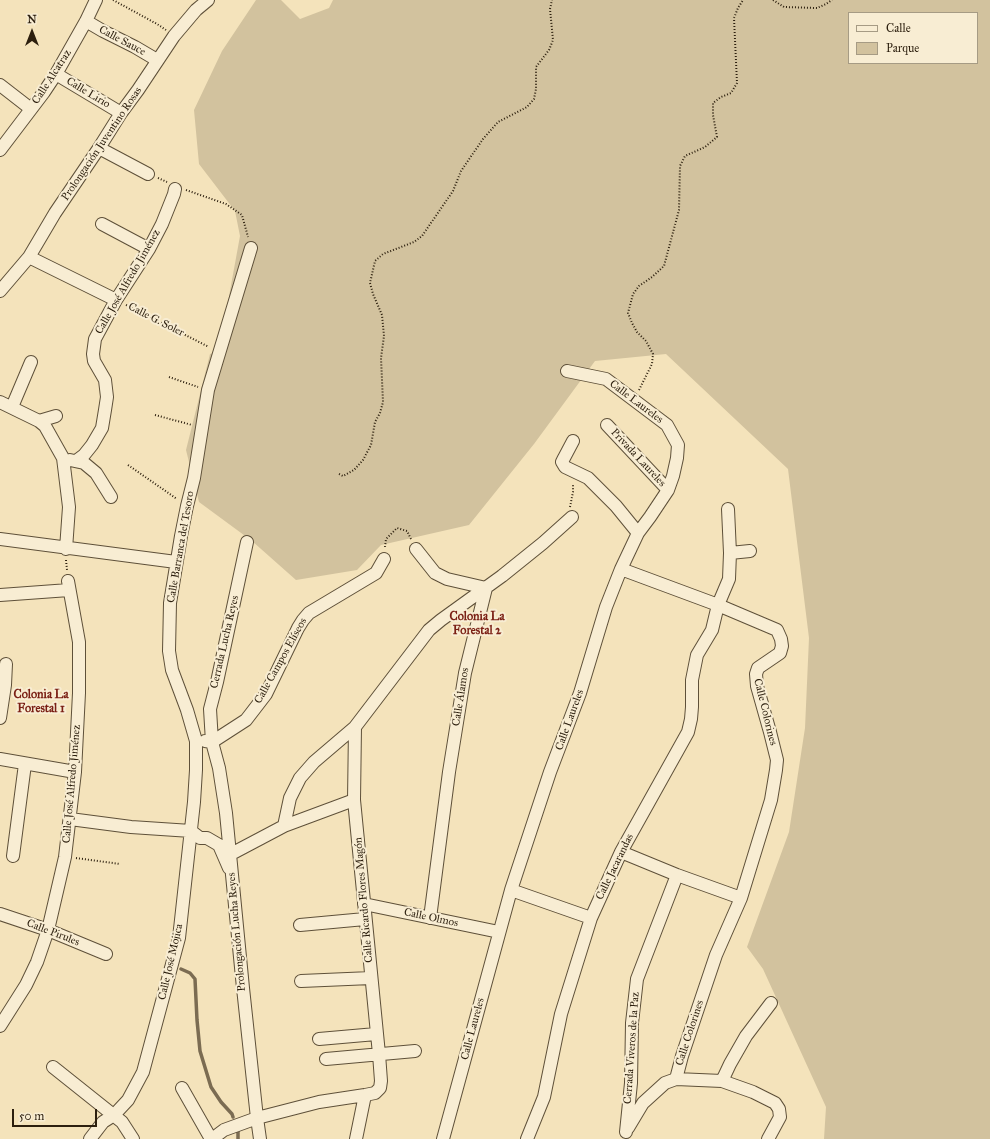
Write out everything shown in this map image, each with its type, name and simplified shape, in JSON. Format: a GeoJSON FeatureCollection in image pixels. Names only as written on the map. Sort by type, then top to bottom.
{"type":"FeatureCollection","features":[{"type":"Feature","properties":{"kind":"street","name":"Calle Alcatraz"},"geometry":{"type":"LineString","coordinates":[[0,150],[56,74],[96,0]]}},
{"type":"Feature","properties":{"kind":"street","name":"Prolongación Juventino Rosas"},"geometry":{"type":"LineString","coordinates":[[0,291],[28,257],[55,213],[99,148],[120,112],[138,90],[174,36],[196,10],[208,0]]}},
{"type":"Feature","properties":{"kind":"street","name":"Calle Sauce"},"geometry":{"type":"LineString","coordinates":[[86,21],[158,60]]}},
{"type":"Feature","properties":{"kind":"street","name":"Calle Lirio"},"geometry":{"type":"LineString","coordinates":[[56,74],[120,112]]}},
{"type":"Feature","properties":{"kind":"street"},"geometry":{"type":"LineString","coordinates":[[0,85],[31,109]]}},
{"type":"Feature","properties":{"kind":"street"},"geometry":{"type":"LineString","coordinates":[[99,148],[148,174]]}},
{"type":"Feature","properties":{"kind":"street","name":"Calle José Alfredo Jiménez"},"geometry":{"type":"LineString","coordinates":[[76,461],[84,455],[92,445],[102,428],[107,397],[105,380],[94,361],[93,354],[95,339],[116,300],[149,249],[162,224],[175,189]]}},
{"type":"Feature","properties":{"kind":"street"},"geometry":{"type":"LineString","coordinates":[[102,224],[149,249]]}},
{"type":"Feature","properties":{"kind":"street","name":"Calle Barranca del Tesoro"},"geometry":{"type":"LineString","coordinates":[[196,741],[187,710],[172,670],[169,651],[170,603],[176,562],[194,478],[208,390],[251,248]]}},
{"type":"Feature","properties":{"kind":"street","name":"Calle G. Soler"},"geometry":{"type":"LineString","coordinates":[[28,257],[116,300]]}},
{"type":"Feature","properties":{"kind":"street"},"geometry":{"type":"LineString","coordinates":[[31,362],[4,405],[39,421],[45,426],[63,458],[69,507],[66,549]]}},
{"type":"Feature","properties":{"kind":"street","name":"Calle Laureles"},"geometry":{"type":"LineString","coordinates":[[443,1139],[511,890],[550,772],[580,693],[606,607],[621,569],[638,533],[650,518],[668,490],[677,458],[678,446],[666,425],[606,379],[567,371]]}},
{"type":"Feature","properties":{"kind":"street"},"geometry":{"type":"LineString","coordinates":[[39,421],[56,416]]}},
{"type":"Feature","properties":{"kind":"street","name":"Privada Laureles"},"geometry":{"type":"LineString","coordinates":[[607,425],[668,490]]}},
{"type":"Feature","properties":{"kind":"street"},"geometry":{"type":"LineString","coordinates":[[573,441],[562,462],[565,467],[588,478],[616,506],[638,533]]}},
{"type":"Feature","properties":{"kind":"street"},"geometry":{"type":"LineString","coordinates":[[63,458],[84,463],[96,473],[111,497]]}},
{"type":"Feature","properties":{"kind":"street","name":"Calle Jacarandas"},"geometry":{"type":"LineString","coordinates":[[527,1139],[544,1097],[561,1014],[591,918],[621,852],[688,732],[691,719],[692,680],[694,666],[697,655],[712,630],[718,605],[729,578],[730,553],[728,509]]}},
{"type":"Feature","properties":{"kind":"street"},"geometry":{"type":"LineString","coordinates":[[284,826],[290,798],[300,778],[314,762],[355,727],[430,630],[486,588],[543,542],[571,511]]}},
{"type":"Feature","properties":{"kind":"street"},"geometry":{"type":"LineString","coordinates":[[0,539],[66,549],[176,562]]}},
{"type":"Feature","properties":{"kind":"street","name":"Cerrada Lucha Reyes"},"geometry":{"type":"LineString","coordinates":[[212,742],[210,708],[247,542]]}},
{"type":"Feature","properties":{"kind":"street"},"geometry":{"type":"LineString","coordinates":[[416,548],[435,573],[447,579],[486,588]]}},
{"type":"Feature","properties":{"kind":"street"},"geometry":{"type":"LineString","coordinates":[[730,553],[750,551]]}},
{"type":"Feature","properties":{"kind":"street","name":"Calle Campos Elíseos"},"geometry":{"type":"LineString","coordinates":[[212,742],[246,720],[266,694],[302,620],[309,613],[376,573],[384,559]]}},
{"type":"Feature","properties":{"kind":"street","name":"Calle Colorines"},"geometry":{"type":"LineString","coordinates":[[621,569],[718,605],[777,630],[782,646],[780,653],[758,668],[756,674],[757,686],[776,760],[776,770],[771,800],[741,898],[716,955],[682,1056],[676,1079]]}},
{"type":"Feature","properties":{"kind":"street"},"geometry":{"type":"LineString","coordinates":[[0,594],[69,585]]}},
{"type":"Feature","properties":{"kind":"street","name":"Calle José Alfredo Jiménez"},"geometry":{"type":"LineString","coordinates":[[1,1021],[26,985],[37,962],[48,930],[65,857],[75,772],[79,693],[79,642],[69,585]]}},
{"type":"Feature","properties":{"kind":"street","name":"Calle Álamos"},"geometry":{"type":"LineString","coordinates":[[430,918],[449,772],[464,673],[486,588]]}},
{"type":"Feature","properties":{"kind":"street"},"geometry":{"type":"LineString","coordinates":[[0,718],[5,685],[6,664]]}},
{"type":"Feature","properties":{"kind":"street","name":"Calle Ricardo Flores Magón"},"geometry":{"type":"LineString","coordinates":[[211,1139],[224,1130],[257,1118],[319,1102],[365,1095],[375,1092],[380,1088],[381,1081],[379,1054],[354,800],[355,727]]}},
{"type":"Feature","properties":{"kind":"street"},"geometry":{"type":"LineString","coordinates":[[196,741],[212,742]]}},
{"type":"Feature","properties":{"kind":"street","name":"Calle José Mojica"},"geometry":{"type":"LineString","coordinates":[[90,1139],[103,1122],[114,1115],[128,1100],[143,1072],[168,983],[179,938],[191,831],[196,770],[196,741]]}},
{"type":"Feature","properties":{"kind":"street","name":"Prolongación Lucha Reyes"},"geometry":{"type":"LineString","coordinates":[[212,742],[219,768],[226,812],[242,980],[260,1139]]}},
{"type":"Feature","properties":{"kind":"street"},"geometry":{"type":"LineString","coordinates":[[0,760],[75,772]]}},
{"type":"Feature","properties":{"kind":"street"},"geometry":{"type":"LineString","coordinates":[[13,856],[25,764]]}},
{"type":"Feature","properties":{"kind":"street"},"geometry":{"type":"LineString","coordinates":[[230,854],[284,826],[354,800]]}},
{"type":"Feature","properties":{"kind":"street"},"geometry":{"type":"LineString","coordinates":[[70,819],[131,827],[191,831],[200,838],[207,838],[219,845],[232,873]]}},
{"type":"Feature","properties":{"kind":"street"},"geometry":{"type":"LineString","coordinates":[[621,852],[676,875],[741,898]]}},
{"type":"Feature","properties":{"kind":"street","name":"Cerrada Viveros de la Paz"},"geometry":{"type":"LineString","coordinates":[[627,1136],[631,1083],[632,1023],[637,979],[676,875]]}},
{"type":"Feature","properties":{"kind":"street"},"geometry":{"type":"LineString","coordinates":[[511,890],[591,918]]}},
{"type":"Feature","properties":{"kind":"street","name":"Calle Olmos"},"geometry":{"type":"LineString","coordinates":[[364,904],[499,932]]}},
{"type":"Feature","properties":{"kind":"street","name":"Calle Pirules"},"geometry":{"type":"LineString","coordinates":[[0,914],[48,930],[106,954]]}},
{"type":"Feature","properties":{"kind":"street"},"geometry":{"type":"LineString","coordinates":[[300,925],[365,919]]}},
{"type":"Feature","properties":{"kind":"street"},"geometry":{"type":"LineString","coordinates":[[301,981],[371,978]]}},
{"type":"Feature","properties":{"kind":"street"},"geometry":{"type":"LineString","coordinates":[[722,1081],[746,1036],[771,1003]]}},
{"type":"Feature","properties":{"kind":"street"},"geometry":{"type":"LineString","coordinates":[[320,1039],[376,1034]]}},
{"type":"Feature","properties":{"kind":"street"},"geometry":{"type":"LineString","coordinates":[[326,1059],[415,1051]]}},
{"type":"Feature","properties":{"kind":"street"},"geometry":{"type":"LineString","coordinates":[[53,1067],[122,1122],[133,1139]]}},
{"type":"Feature","properties":{"kind":"street"},"geometry":{"type":"LineString","coordinates":[[627,1136],[643,1103],[655,1091],[676,1079],[722,1081],[754,1092],[775,1104],[779,1110],[780,1117],[768,1139]]}},
{"type":"Feature","properties":{"kind":"street"},"geometry":{"type":"LineString","coordinates":[[182,1088],[211,1139]]}},
{"type":"Feature","properties":{"kind":"street"},"geometry":{"type":"LineString","coordinates":[[356,1139],[365,1095]]}},
{"type":"Feature","properties":{"kind":"path"},"geometry":{"type":"LineString","coordinates":[[113,0],[157,24],[174,36]]}},
{"type":"Feature","properties":{"kind":"path"},"geometry":{"type":"LineString","coordinates":[[339,474],[342,476],[354,470],[363,460],[371,445],[375,422],[380,413],[382,402],[381,358],[384,336],[382,315],[370,283],[375,261],[383,254],[414,242],[422,236],[453,192],[461,171],[483,139],[498,122],[527,107],[534,99],[536,89],[536,67],[549,50],[553,40],[550,9],[552,0]]}},
{"type":"Feature","properties":{"kind":"path"},"geometry":{"type":"LineString","coordinates":[[634,400],[652,364],[653,354],[646,341],[634,328],[628,313],[633,294],[639,286],[664,266],[679,210],[680,166],[685,156],[705,147],[717,137],[713,115],[713,103],[731,92],[736,83],[734,18],[743,0]]}},
{"type":"Feature","properties":{"kind":"path"},"geometry":{"type":"LineString","coordinates":[[773,0],[784,7],[816,8],[832,0]]}},
{"type":"Feature","properties":{"kind":"path"},"geometry":{"type":"LineString","coordinates":[[148,174],[173,185],[175,189],[180,188],[226,204],[242,215],[251,248]]}},
{"type":"Feature","properties":{"kind":"path","name":"Calle G. Soler"},"geometry":{"type":"LineString","coordinates":[[116,300],[220,352]]}},
{"type":"Feature","properties":{"kind":"path"},"geometry":{"type":"LineString","coordinates":[[169,377],[208,390]]}},
{"type":"Feature","properties":{"kind":"path"},"geometry":{"type":"LineString","coordinates":[[155,415],[201,428]]}},
{"type":"Feature","properties":{"kind":"path"},"geometry":{"type":"LineString","coordinates":[[128,465],[187,506]]}},
{"type":"Feature","properties":{"kind":"path"},"geometry":{"type":"LineString","coordinates":[[571,511],[573,470]]}},
{"type":"Feature","properties":{"kind":"path"},"geometry":{"type":"LineString","coordinates":[[384,559],[386,539],[397,528],[407,531],[416,548]]}},
{"type":"Feature","properties":{"kind":"path"},"geometry":{"type":"LineString","coordinates":[[66,549],[69,585]]}},
{"type":"Feature","properties":{"kind":"path"},"geometry":{"type":"LineString","coordinates":[[65,857],[120,864]]}},
{"type":"Feature","properties":{"kind":"green space"},"geometry":{"type":"Polygon","coordinates":[[[256,0],[281,0],[300,19],[329,8],[333,0],[990,0],[990,1139],[824,1139],[826,1107],[763,969],[747,947],[789,832],[805,728],[809,638],[788,469],[666,354],[595,361],[534,444],[469,525],[381,545],[357,570],[296,580],[252,541],[199,502],[186,450],[210,354],[219,351],[240,236],[235,211],[199,164],[194,110],[222,51],[256,0]]]}},
{"type":"Feature","properties":{"kind":"waterway"},"geometry":{"type":"LineString","coordinates":[[181,969],[190,973],[195,979],[200,1051],[211,1087],[233,1117]]}},
{"type":"Feature","properties":{"kind":"waterway"},"geometry":{"type":"LineString","coordinates":[[238,1131],[238,1139]]}},
{"type":"Feature","properties":{"kind":"district","name":"Colonia La Forestal 2"},"geometry":{"type":"Point","coordinates":[477,624]}},
{"type":"Feature","properties":{"kind":"district","name":"Colonia La Forestal 1"},"geometry":{"type":"Point","coordinates":[41,702]}}]}
